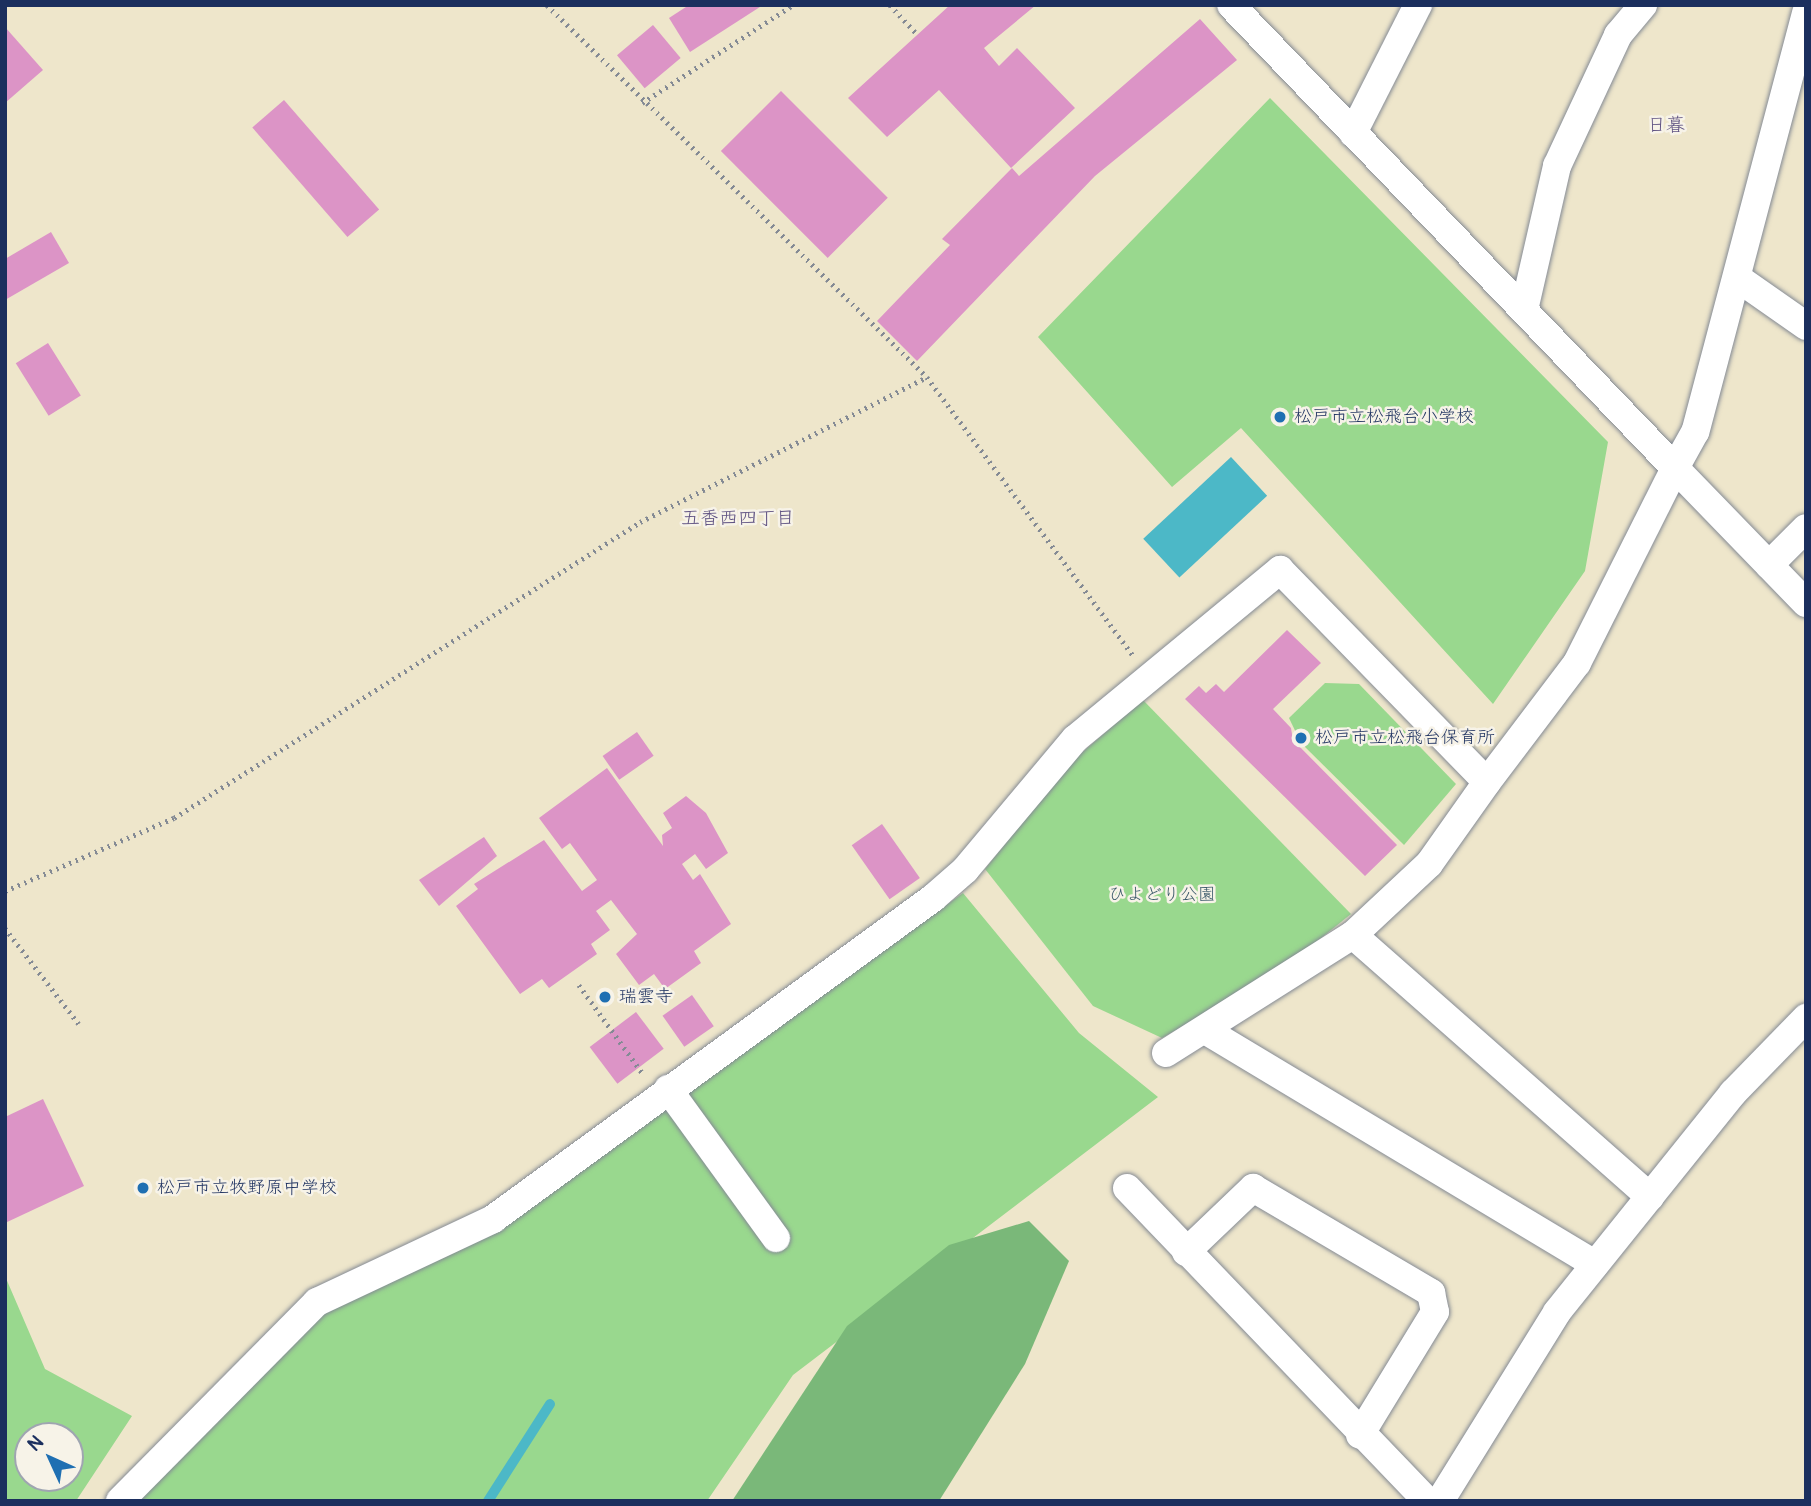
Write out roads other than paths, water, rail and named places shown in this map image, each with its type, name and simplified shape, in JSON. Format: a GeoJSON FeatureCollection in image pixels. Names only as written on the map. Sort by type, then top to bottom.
{"type":"FeatureCollection","features":[{"type":"Feature","properties":{"kind":"street"},"geometry":{"type":"LineString","coordinates":[[1231,5],[1806,603]]}},
{"type":"Feature","properties":{"kind":"street"},"geometry":{"type":"LineString","coordinates":[[1353,133],[1418,5]]}},
{"type":"Feature","properties":{"kind":"street"},"geometry":{"type":"LineString","coordinates":[[1524,310],[1558,166],[1618,35],[1643,5]]}},
{"type":"Feature","properties":{"kind":"street"},"geometry":{"type":"LineString","coordinates":[[1166,1053],[1353,935],[1429,864],[1577,663],[1695,432],[1739,279],[1806,13]]}},
{"type":"Feature","properties":{"kind":"street"},"geometry":{"type":"LineString","coordinates":[[1739,279],[1801,310]]}},
{"type":"Feature","properties":{"kind":"street"},"geometry":{"type":"LineString","coordinates":[[1769,565],[1806,528]]}},
{"type":"Feature","properties":{"kind":"street"},"geometry":{"type":"LineString","coordinates":[[120,1501],[317,1303],[492,1219],[957,877],[1075,739],[1148,675],[1280,570],[1487,782]]}},
{"type":"Feature","properties":{"kind":"street"},"geometry":{"type":"LineString","coordinates":[[1353,935],[1650,1197]]}},
{"type":"Feature","properties":{"kind":"street"},"geometry":{"type":"LineString","coordinates":[[1440,1501],[1557,1312],[1733,1093],[1806,1018]]}},
{"type":"Feature","properties":{"kind":"street"},"geometry":{"type":"LineString","coordinates":[[1205,1030],[1595,1264]]}},
{"type":"Feature","properties":{"kind":"street"},"geometry":{"type":"LineString","coordinates":[[668,1089],[776,1238]]}},
{"type":"Feature","properties":{"kind":"street"},"geometry":{"type":"LineString","coordinates":[[1127,1188],[1360,1435],[1427,1501]]}},
{"type":"Feature","properties":{"kind":"street"},"geometry":{"type":"LineString","coordinates":[[1186,1252],[1253,1188],[1431,1293],[1435,1312],[1360,1435]]}},
{"type":"Feature","properties":{"kind":"water"},"geometry":{"type":"Polygon","coordinates":[[[1231,457],[1267,496],[1179,578],[1143,539],[1231,457]]]}},
{"type":"Feature","properties":{"kind":"waterway"},"geometry":{"type":"LineString","coordinates":[[488,1501],[550,1404]]}},
{"type":"Feature","properties":{"kind":"place","name":"松戸市立松飛台小学校"},"geometry":{"type":"Point","coordinates":[1280,417]}},
{"type":"Feature","properties":{"kind":"place","name":"松戸市立松飛台保育所"},"geometry":{"type":"Point","coordinates":[1301,738]}},
{"type":"Feature","properties":{"kind":"place","name":"瑞雲寺"},"geometry":{"type":"Point","coordinates":[605,997]}},
{"type":"Feature","properties":{"kind":"place","name":"松戸市立牧野原中学校"},"geometry":{"type":"Point","coordinates":[143,1188]}},
{"type":"Feature","properties":{"kind":"district","name":"日暮"},"geometry":{"type":"Point","coordinates":[1666,126]}},
{"type":"Feature","properties":{"kind":"district","name":"五香西四丁目"},"geometry":{"type":"Point","coordinates":[738,519]}},
{"type":"Feature","properties":{"kind":"park label","name":"ひよどり公園"},"geometry":{"type":"Point","coordinates":[1162,895]}}]}
